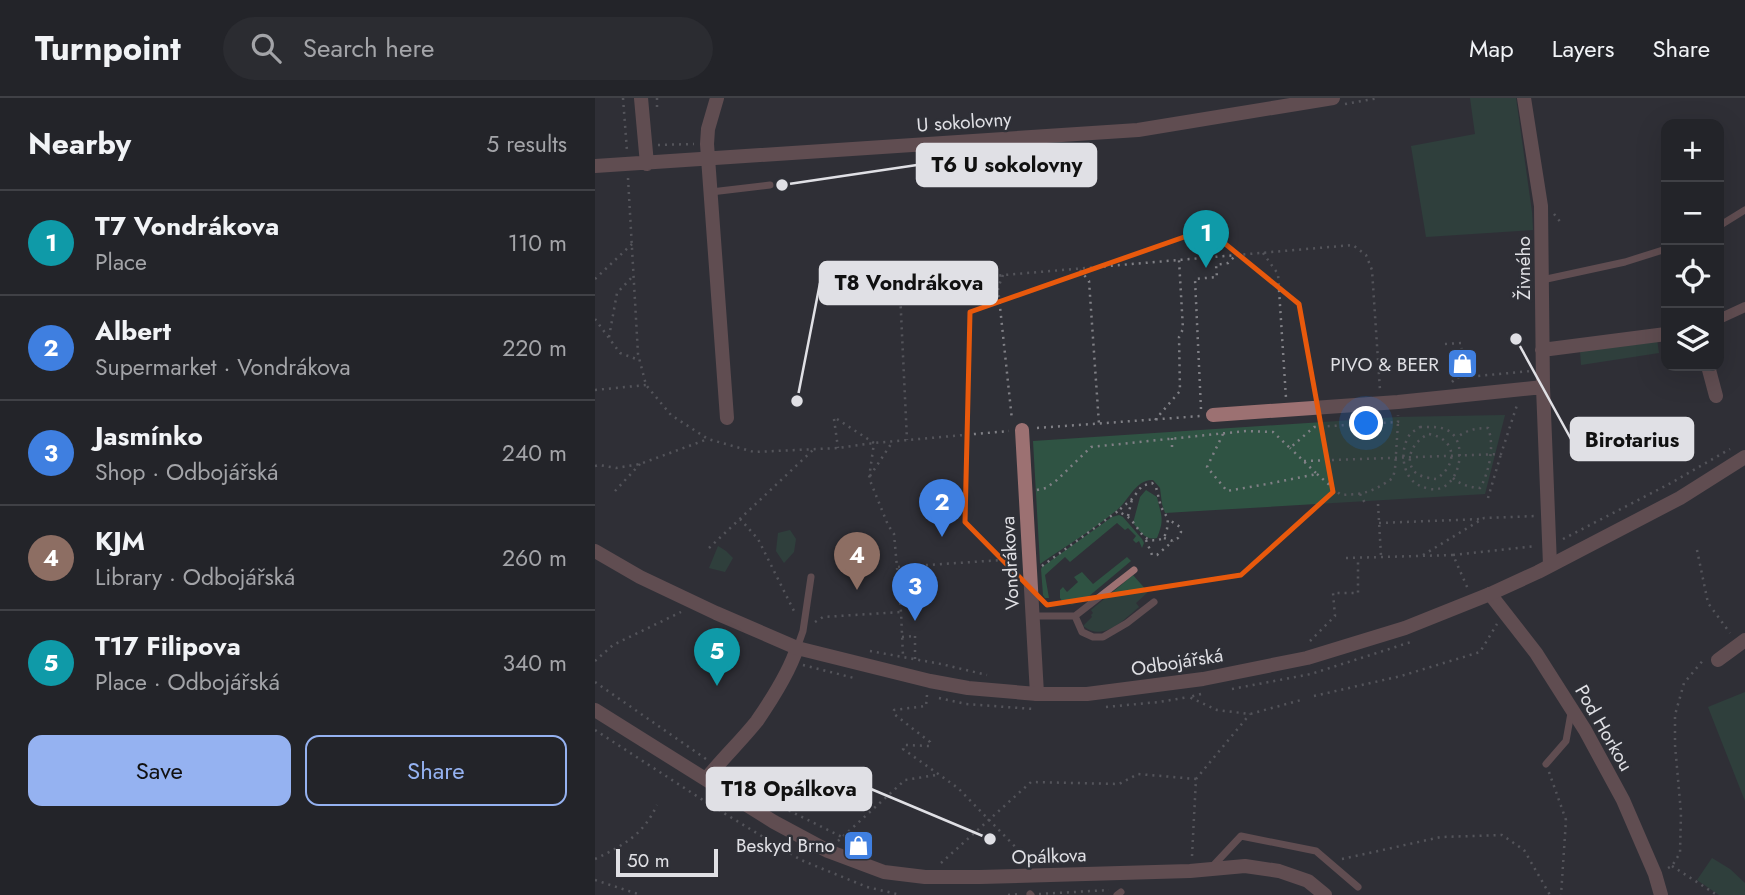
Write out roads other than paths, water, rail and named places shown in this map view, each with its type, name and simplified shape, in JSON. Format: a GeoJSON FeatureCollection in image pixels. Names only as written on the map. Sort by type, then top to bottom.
{"type":"FeatureCollection","features":[{"type":"Feature","properties":{"kind":"street"},"geometry":{"type":"LineString","coordinates":[[641,98],[647,164]]}},
{"type":"Feature","properties":{"kind":"street"},"geometry":{"type":"LineString","coordinates":[[717,98],[708,130],[708,158],[727,418]]}},
{"type":"Feature","properties":{"kind":"street","name":"U sokolovny"},"geometry":{"type":"LineString","coordinates":[[595,166],[1138,130],[1333,98]]}},
{"type":"Feature","properties":{"kind":"street","name":"Živného"},"geometry":{"type":"LineString","coordinates":[[1524,98],[1541,206],[1542,351],[1550,565]]}},
{"type":"Feature","properties":{"kind":"street"},"geometry":{"type":"LineString","coordinates":[[1724,317],[1745,307]]}},
{"type":"Feature","properties":{"kind":"street"},"geometry":{"type":"LineString","coordinates":[[1542,351],[1661,335]]}},
{"type":"Feature","properties":{"kind":"street"},"geometry":{"type":"LineString","coordinates":[[1709,371],[1716,396]]}},
{"type":"Feature","properties":{"kind":"street"},"geometry":{"type":"LineString","coordinates":[[1213,415],[1398,402],[1543,387]]}},
{"type":"Feature","properties":{"kind":"street","name":"Vondrákova"},"geometry":{"type":"LineString","coordinates":[[1022,430],[1034,563],[1033,616],[1037,694]]}},
{"type":"Feature","properties":{"kind":"street","name":"Odbojářská"},"geometry":{"type":"LineString","coordinates":[[595,551],[640,577],[797,648],[968,688],[1037,694],[1087,694],[1203,679],[1307,658],[1405,628],[1490,594],[1680,498],[1740,451]]}},
{"type":"Feature","properties":{"kind":"street","name":"Pod Horkou"},"geometry":{"type":"LineString","coordinates":[[1490,594],[1536,653],[1585,730],[1623,800],[1655,874],[1661,895]]}},
{"type":"Feature","properties":{"kind":"street"},"geometry":{"type":"LineString","coordinates":[[1718,660],[1739,639]]}},
{"type":"Feature","properties":{"kind":"street"},"geometry":{"type":"LineString","coordinates":[[706,779],[756,721],[793,662],[797,648]]}},
{"type":"Feature","properties":{"kind":"street","name":"Opálkova"},"geometry":{"type":"LineString","coordinates":[[595,710],[774,822],[828,851],[884,873],[925,877],[1044,876],[1190,872],[1245,866],[1279,871],[1308,881],[1325,895]]}},
{"type":"Feature","properties":{"kind":"lane"},"geometry":{"type":"LineString","coordinates":[[711,192],[770,185]]}},
{"type":"Feature","properties":{"kind":"lane"},"geometry":{"type":"LineString","coordinates":[[1724,223],[1745,210]]}},
{"type":"Feature","properties":{"kind":"lane"},"geometry":{"type":"LineString","coordinates":[[1542,280],[1625,262],[1661,251]]}},
{"type":"Feature","properties":{"kind":"lane"},"geometry":{"type":"LineString","coordinates":[[1033,616],[1075,616],[1134,569]]}},
{"type":"Feature","properties":{"kind":"lane"},"geometry":{"type":"LineString","coordinates":[[797,648],[803,631],[811,577]]}},
{"type":"Feature","properties":{"kind":"lane"},"geometry":{"type":"LineString","coordinates":[[1075,616],[1082,632],[1093,637],[1103,637],[1154,602]]}},
{"type":"Feature","properties":{"kind":"lane"},"geometry":{"type":"LineString","coordinates":[[1546,764],[1566,741],[1572,710]]}},
{"type":"Feature","properties":{"kind":"lane"},"geometry":{"type":"LineString","coordinates":[[1210,869],[1241,836],[1315,851],[1358,887]]}},
{"type":"Feature","properties":{"kind":"place","name":"T6 U sokolovny"},"geometry":{"type":"Point","coordinates":[782,185]}},
{"type":"Feature","properties":{"kind":"place","name":"T7 Vondrákova"},"geometry":{"type":"Point","coordinates":[1206,268]}},
{"type":"Feature","properties":{"kind":"place","name":"Birotarius"},"geometry":{"type":"Point","coordinates":[1516,339]}},
{"type":"Feature","properties":{"kind":"place","name":"PIVO & BEER"},"geometry":{"type":"Point","coordinates":[1462,364]}},
{"type":"Feature","properties":{"kind":"place","name":"T8 Vondrákova"},"geometry":{"type":"Point","coordinates":[797,401]}},
{"type":"Feature","properties":{"kind":"place","name":"Albert"},"geometry":{"type":"Point","coordinates":[942,537]}},
{"type":"Feature","properties":{"kind":"place","name":"KJM"},"geometry":{"type":"Point","coordinates":[857,590]}},
{"type":"Feature","properties":{"kind":"place","name":"Jasmínko"},"geometry":{"type":"Point","coordinates":[915,621]}},
{"type":"Feature","properties":{"kind":"place","name":"T17 Filipova"},"geometry":{"type":"Point","coordinates":[717,686]}},
{"type":"Feature","properties":{"kind":"place","name":"T18 Opálkova"},"geometry":{"type":"Point","coordinates":[990,839]}},
{"type":"Feature","properties":{"kind":"place","name":"Beskyd Brno"},"geometry":{"type":"Point","coordinates":[858,845]}}]}
